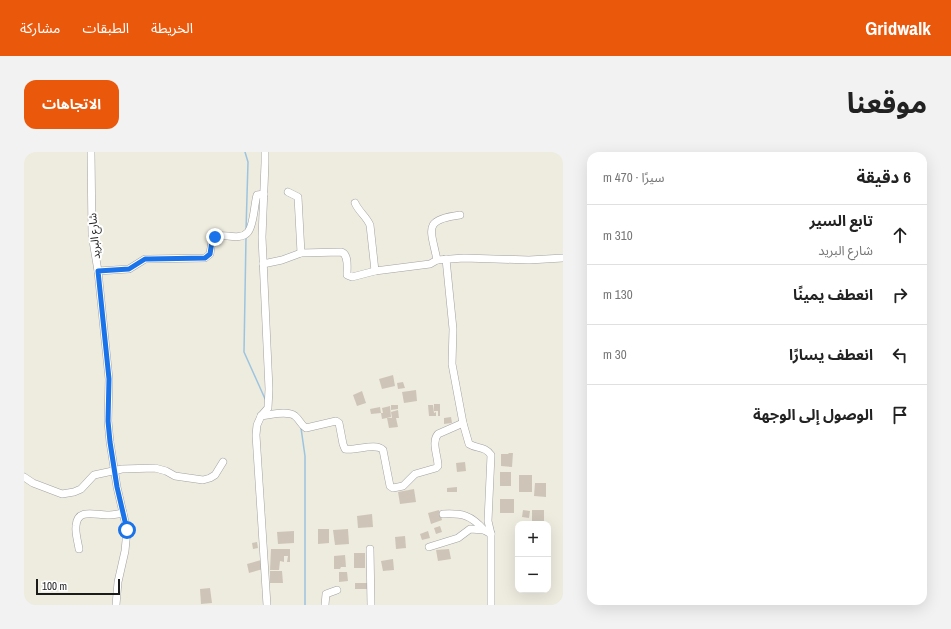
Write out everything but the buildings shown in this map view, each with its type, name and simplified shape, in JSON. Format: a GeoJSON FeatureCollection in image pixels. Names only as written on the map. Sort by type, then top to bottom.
{"type":"FeatureCollection","features":[{"type":"Feature","properties":{"kind":"street","name":"شارع البريد"},"geometry":{"type":"LineString","coordinates":[[91,152],[92,235],[98,271],[109,379],[108,421],[115,471],[126,522],[127,542],[118,582],[116,605]]}},
{"type":"Feature","properties":{"kind":"street"},"geometry":{"type":"LineString","coordinates":[[264,152],[266,163],[262,237],[269,389],[268,408],[261,416],[257,425],[256,435],[267,605]]}},
{"type":"Feature","properties":{"kind":"street"},"geometry":{"type":"LineString","coordinates":[[288,192],[298,197],[301,253]]}},
{"type":"Feature","properties":{"kind":"street"},"geometry":{"type":"LineString","coordinates":[[98,271],[129,269],[145,259],[205,258],[210,254],[212,241],[215,237],[220,235],[237,236],[248,232],[251,227],[257,195],[264,194]]}},
{"type":"Feature","properties":{"kind":"street"},"geometry":{"type":"LineString","coordinates":[[355,203],[358,209],[367,218],[370,225],[375,271]]}},
{"type":"Feature","properties":{"kind":"street"},"geometry":{"type":"LineString","coordinates":[[437,260],[431,230],[432,224],[438,220],[460,215]]}},
{"type":"Feature","properties":{"kind":"street"},"geometry":{"type":"LineString","coordinates":[[263,264],[282,260],[301,253],[344,252],[346,256],[347,274],[352,277],[375,271],[430,264],[437,260],[446,259],[464,258],[529,260],[563,258]]}},
{"type":"Feature","properties":{"kind":"street"},"geometry":{"type":"LineString","coordinates":[[446,259],[452,329],[452,364],[463,422],[469,444],[484,448],[491,455],[488,520],[491,534],[491,605]]}},
{"type":"Feature","properties":{"kind":"street"},"geometry":{"type":"LineString","coordinates":[[261,416],[291,414],[296,417],[303,427],[306,428],[336,421],[339,424],[342,444],[345,449],[375,446],[383,450],[390,486],[393,488],[403,486],[415,474],[436,468],[438,466],[435,441],[436,437],[438,434],[463,422]]}},
{"type":"Feature","properties":{"kind":"street"},"geometry":{"type":"LineString","coordinates":[[24,477],[33,483],[62,494],[82,489],[94,475],[136,468],[155,468],[166,471],[175,476],[203,480],[215,475],[223,462]]}},
{"type":"Feature","properties":{"kind":"street"},"geometry":{"type":"LineString","coordinates":[[79,549],[76,527],[77,521],[82,515],[91,513],[106,515],[123,513]]}},
{"type":"Feature","properties":{"kind":"street"},"geometry":{"type":"LineString","coordinates":[[443,514],[466,516],[476,521],[484,530],[491,534]]}},
{"type":"Feature","properties":{"kind":"street"},"geometry":{"type":"LineString","coordinates":[[429,547],[458,538],[470,529],[484,530]]}},
{"type":"Feature","properties":{"kind":"street"},"geometry":{"type":"LineString","coordinates":[[370,549],[371,605]]}},
{"type":"Feature","properties":{"kind":"street"},"geometry":{"type":"LineString","coordinates":[[325,605],[326,594],[337,590]]}},
{"type":"Feature","properties":{"kind":"waterway"},"geometry":{"type":"LineString","coordinates":[[245,152],[248,162],[246,230]]}},
{"type":"Feature","properties":{"kind":"waterway"},"geometry":{"type":"LineString","coordinates":[[246,237],[244,352],[266,401]]}},
{"type":"Feature","properties":{"kind":"waterway"},"geometry":{"type":"LineString","coordinates":[[301,428],[305,456],[305,605]]}},
{"type":"Feature","properties":{"kind":"route"},"geometry":{"type":"LineString","coordinates":[[127,530],[117,487],[110,442],[108,421],[109,379],[98,271],[129,269],[145,259],[205,258],[210,254],[212,241],[215,237]]}}]}
